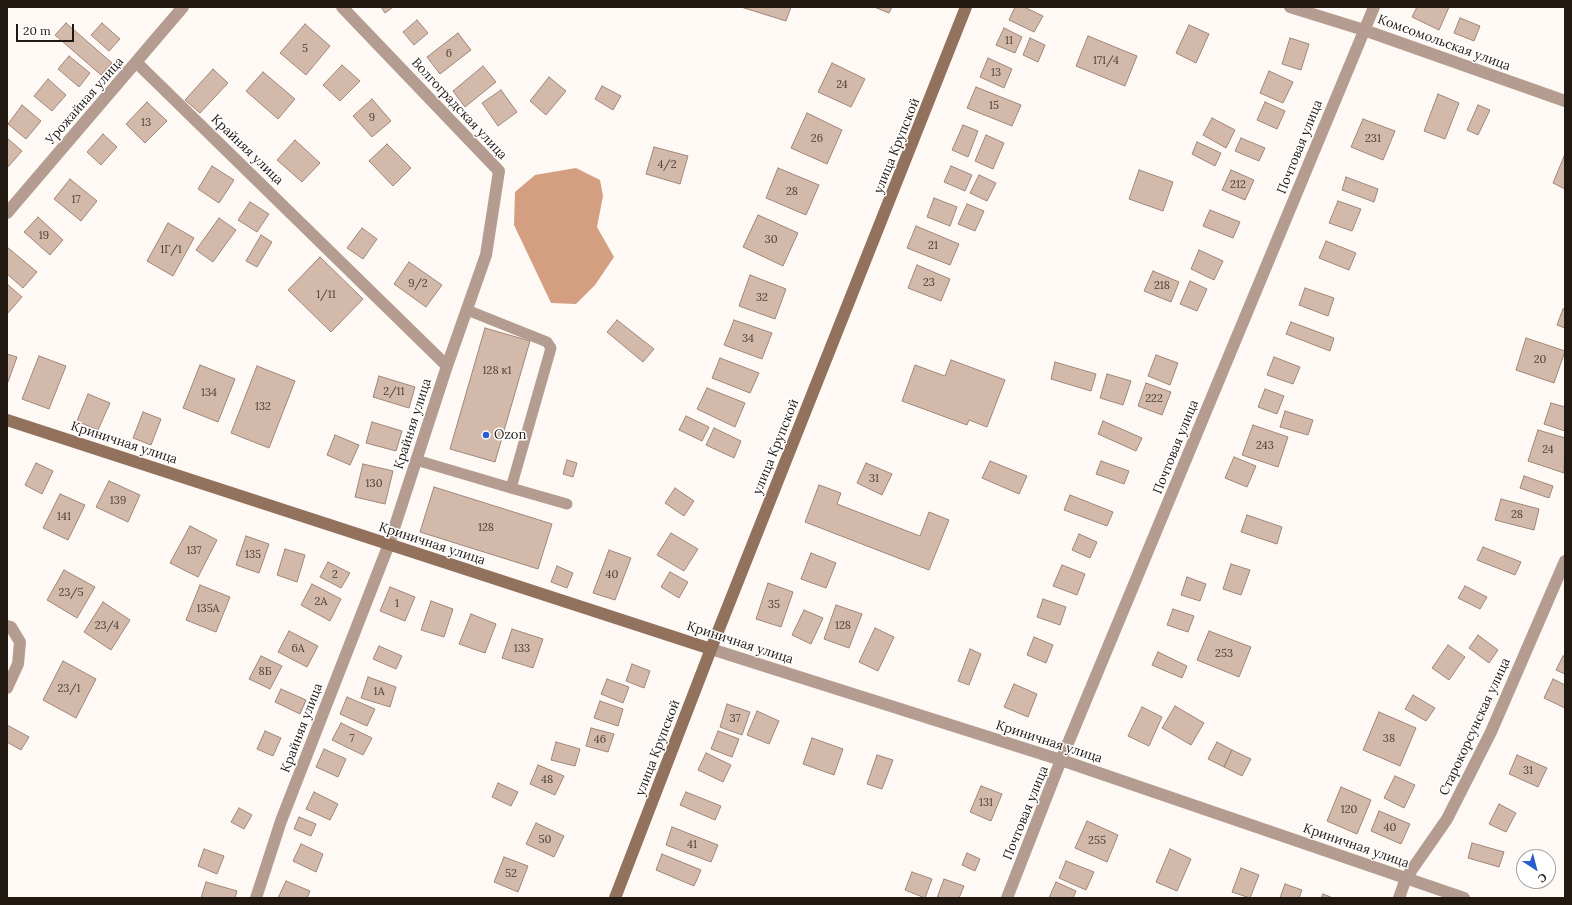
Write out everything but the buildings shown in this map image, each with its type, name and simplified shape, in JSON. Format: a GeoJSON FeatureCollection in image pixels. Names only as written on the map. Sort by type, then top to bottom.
{"type":"FeatureCollection","features":[{"type":"Feature","properties":{"kind":"street","name":"Урожайная улица"},"geometry":{"type":"LineString","coordinates":[[7,213],[137,63],[183,7]]}},
{"type":"Feature","properties":{"kind":"street","name":"Волгоградская улица"},"geometry":{"type":"LineString","coordinates":[[342,7],[499,171],[486,254],[447,366]]}},
{"type":"Feature","properties":{"kind":"street","name":"улица Крупской"},"geometry":{"type":"LineString","coordinates":[[615,898],[711,649],[966,7]]}},
{"type":"Feature","properties":{"kind":"street","name":"Комсомольская улица"},"geometry":{"type":"LineString","coordinates":[[1290,7],[1364,30],[1565,101]]}},
{"type":"Feature","properties":{"kind":"street","name":"Почтовая улица"},"geometry":{"type":"LineString","coordinates":[[1007,898],[1062,760],[1374,7]]}},
{"type":"Feature","properties":{"kind":"street","name":"Крайняя улица"},"geometry":{"type":"LineString","coordinates":[[137,63],[447,366],[389,544],[281,821],[256,898]]}},
{"type":"Feature","properties":{"kind":"street","name":"Криничная улица"},"geometry":{"type":"LineString","coordinates":[[7,420],[711,649],[1062,760],[1464,898]]}},
{"type":"Feature","properties":{"kind":"street","name":"Старокорсунская улица"},"geometry":{"type":"LineString","coordinates":[[1399,898],[1406,878],[1447,818],[1491,732],[1565,561]]}},
{"type":"Feature","properties":{"kind":"street"},"geometry":{"type":"LineString","coordinates":[[7,626],[11,628],[20,642],[18,664],[7,688]]}},
{"type":"Feature","properties":{"kind":"lane"},"geometry":{"type":"LineString","coordinates":[[467,310],[547,342],[551,348],[511,488]]}},
{"type":"Feature","properties":{"kind":"lane"},"geometry":{"type":"LineString","coordinates":[[416,460],[567,504]]}},
{"type":"Feature","properties":{"kind":"shaded area"},"geometry":{"type":"Polygon","coordinates":[[[576,168],[600,180],[603,196],[597,227],[614,257],[595,285],[576,304],[551,303],[514,225],[515,192],[535,175],[576,168]]]}},
{"type":"Feature","properties":{"kind":"place","name":"Ozon"},"geometry":{"type":"Point","coordinates":[486,435]}}]}
